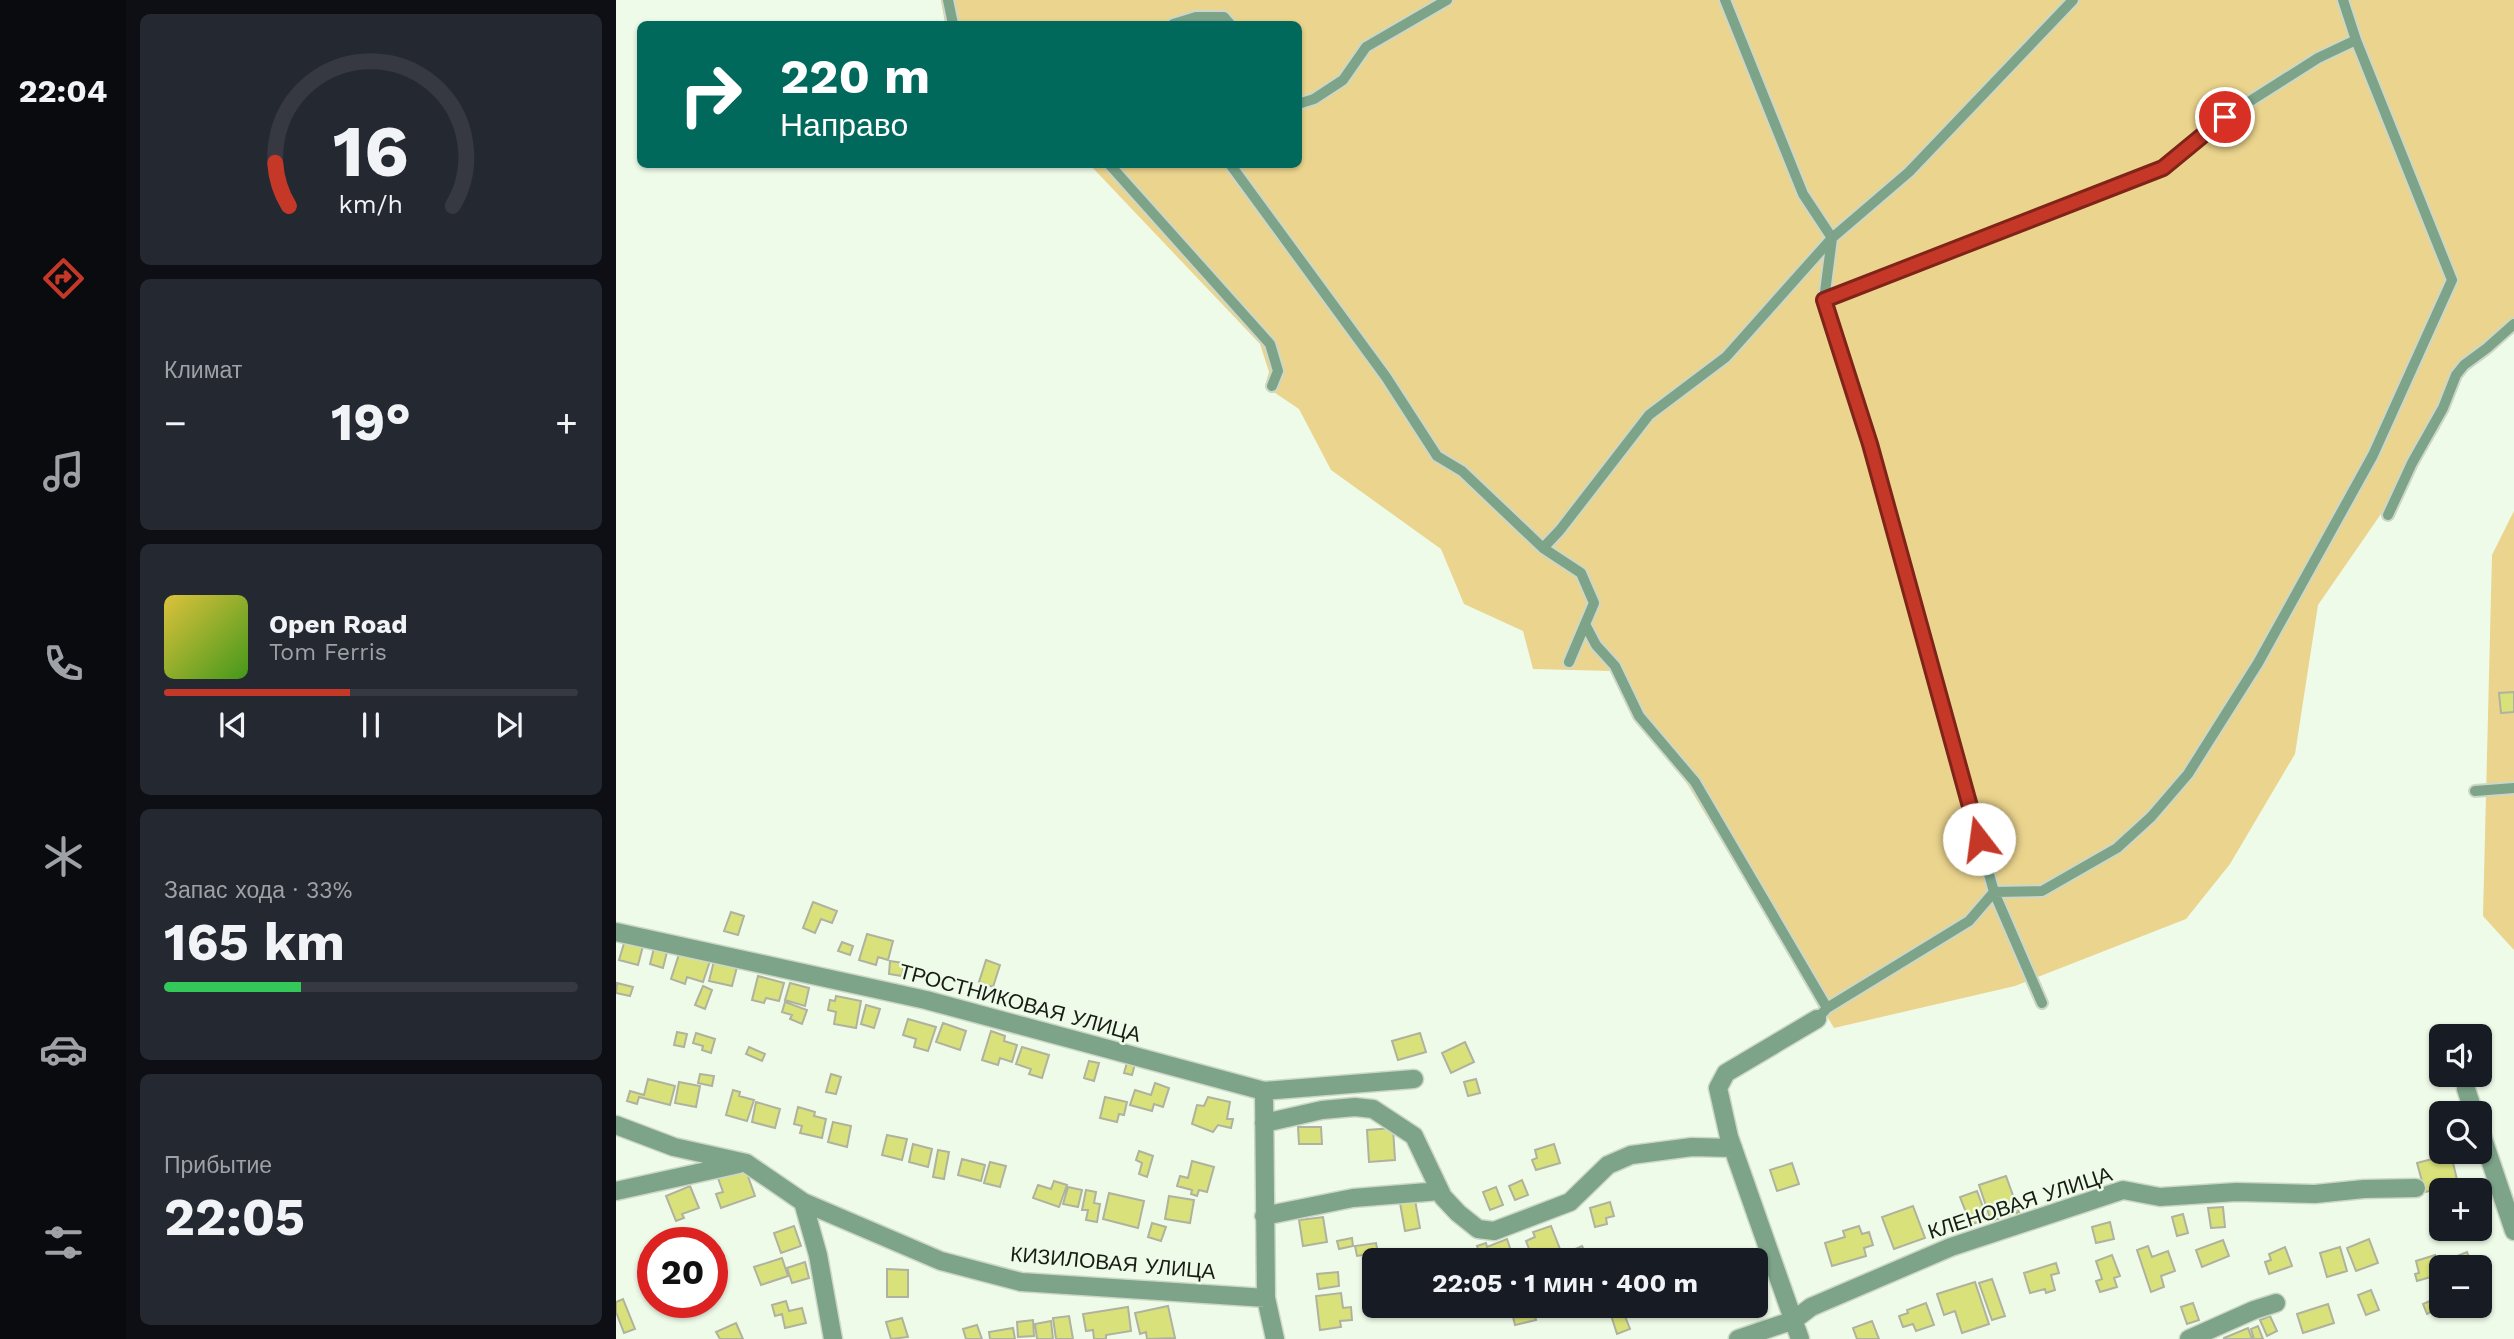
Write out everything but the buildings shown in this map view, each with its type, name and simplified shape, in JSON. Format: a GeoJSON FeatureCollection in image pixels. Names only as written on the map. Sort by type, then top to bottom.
{"type":"FeatureCollection","features":[{"type":"Feature","properties":{"kind":"street","name":"ТРОСТНИКОВАЯ УЛИЦА"},"geometry":{"type":"LineString","coordinates":[[616,934],[926,1000],[1264,1091],[1414,1079]]}},
{"type":"Feature","properties":{"kind":"street"},"geometry":{"type":"LineString","coordinates":[[1800,1339],[1733,1148],[1718,1088],[1726,1073],[1822,1014]]}},
{"type":"Feature","properties":{"kind":"street"},"geometry":{"type":"LineString","coordinates":[[2466,1089],[2470,1101]]}},
{"type":"Feature","properties":{"kind":"street"},"geometry":{"type":"LineString","coordinates":[[1264,1091],[1266,1298],[1275,1339]]}},
{"type":"Feature","properties":{"kind":"street"},"geometry":{"type":"LineString","coordinates":[[1264,1123],[1333,1109],[1373,1109],[1414,1136],[1440,1191],[1458,1213],[1478,1229],[1494,1231],[1570,1202],[1608,1165],[1631,1155],[1692,1147],[1733,1148]]}},
{"type":"Feature","properties":{"kind":"street","name":"КИЗИЛОВАЯ УЛИЦА"},"geometry":{"type":"LineString","coordinates":[[616,1125],[674,1147],[746,1163],[803,1202],[941,1261],[1021,1282],[1266,1298]]}},
{"type":"Feature","properties":{"kind":"street"},"geometry":{"type":"LineString","coordinates":[[616,1191],[746,1163]]}},
{"type":"Feature","properties":{"kind":"street"},"geometry":{"type":"LineString","coordinates":[[2491,1164],[2514,1231]]}},
{"type":"Feature","properties":{"kind":"street","name":"КЛЕНОВАЯ УЛИЦА"},"geometry":{"type":"LineString","coordinates":[[1738,1339],[1794,1320],[1811,1307],[1951,1247],[2123,1190],[2160,1197],[2236,1192],[2315,1194],[2416,1188]]}},
{"type":"Feature","properties":{"kind":"street"},"geometry":{"type":"LineString","coordinates":[[1264,1216],[1353,1198],[1440,1191]]}},
{"type":"Feature","properties":{"kind":"street"},"geometry":{"type":"LineString","coordinates":[[803,1202],[818,1255],[833,1339]]}},
{"type":"Feature","properties":{"kind":"street"},"geometry":{"type":"LineString","coordinates":[[2189,1339],[2254,1310],[2276,1304]]}},
{"type":"Feature","properties":{"kind":"lane"},"geometry":{"type":"LineString","coordinates":[[948,0],[952,21]]}},
{"type":"Feature","properties":{"kind":"lane"},"geometry":{"type":"LineString","coordinates":[[1302,103],[1314,99],[1343,80],[1366,47],[1447,0]]}},
{"type":"Feature","properties":{"kind":"lane"},"geometry":{"type":"LineString","coordinates":[[1725,0],[1804,194],[1832,238],[1824,300],[1870,444],[1994,892],[2042,1003]]}},
{"type":"Feature","properties":{"kind":"lane"},"geometry":{"type":"LineString","coordinates":[[1543,548],[1649,415],[1726,357],[1832,238],[1909,172],[2073,0]]}},
{"type":"Feature","properties":{"kind":"lane"},"geometry":{"type":"LineString","coordinates":[[1585,624],[1596,645],[1615,666],[1639,716],[1695,782],[1822,1014],[1969,921],[1994,892],[2042,891],[2117,848],[2151,817],[2188,774],[2258,663],[2373,455],[2452,280],[2356,40],[2343,0]]}},
{"type":"Feature","properties":{"kind":"lane"},"geometry":{"type":"LineString","coordinates":[[1184,21],[1224,17],[1227,21]]}},
{"type":"Feature","properties":{"kind":"lane"},"geometry":{"type":"LineString","coordinates":[[1824,300],[2163,168],[2225,117],[2318,58],[2356,40]]}},
{"type":"Feature","properties":{"kind":"lane"},"geometry":{"type":"LineString","coordinates":[[1113,168],[1270,344],[1278,370],[1272,386]]}},
{"type":"Feature","properties":{"kind":"lane"},"geometry":{"type":"LineString","coordinates":[[1233,168],[1386,377],[1437,456],[1462,471],[1543,548],[1581,573],[1594,603],[1569,662]]}},
{"type":"Feature","properties":{"kind":"lane"},"geometry":{"type":"LineString","coordinates":[[2388,515],[2412,463],[2443,408],[2456,374],[2514,324]]}},
{"type":"Feature","properties":{"kind":"lane"},"geometry":{"type":"LineString","coordinates":[[2475,791],[2514,788]]}},
{"type":"Feature","properties":{"kind":"shaded area"},"geometry":{"type":"Polygon","coordinates":[[[941,0],[2514,0],[2514,329],[2472,366],[2454,388],[2439,430],[2318,605],[2295,754],[2230,864],[2186,919],[2015,986],[1834,1028],[1686,782],[1633,717],[1611,671],[1533,669],[1523,631],[1464,604],[1441,549],[1331,470],[1299,409],[1265,386],[1269,372],[1260,344],[1093,168],[1302,168],[1302,21],[944,21],[941,0]]]}},
{"type":"Feature","properties":{"kind":"shaded area"},"geometry":{"type":"Polygon","coordinates":[[[2514,511],[2514,950],[2483,916],[2492,555],[2514,511]]]}},
{"type":"Feature","properties":{"kind":"route"},"geometry":{"type":"LineString","coordinates":[[1979,839],[1870,444],[1824,300],[2163,168],[2225,117]]}}]}
